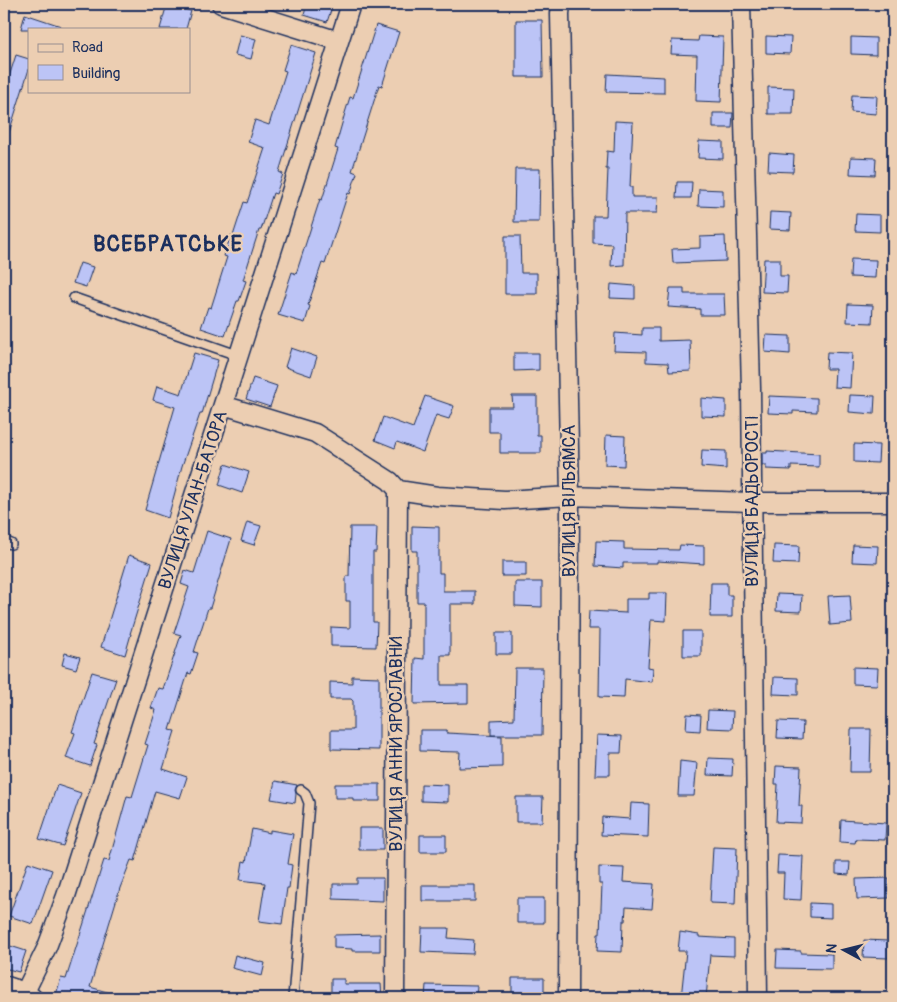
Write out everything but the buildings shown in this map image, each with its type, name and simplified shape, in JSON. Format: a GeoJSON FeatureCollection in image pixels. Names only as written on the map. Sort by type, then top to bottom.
{"type":"FeatureCollection","features":[{"type":"Feature","properties":{"kind":"street"},"geometry":{"type":"LineString","coordinates":[[221,4],[339,41]]}},
{"type":"Feature","properties":{"kind":"street","name":"ВУЛИЦЯ УЛАН-БАТОРА"},"geometry":{"type":"LineString","coordinates":[[29,995],[66,896],[351,4]]}},
{"type":"Feature","properties":{"kind":"street","name":"ВУЛИЦЯ ВІЛЬЯМСА"},"geometry":{"type":"LineString","coordinates":[[561,4],[570,496],[568,998]]}},
{"type":"Feature","properties":{"kind":"street","name":"ВУЛИЦЯ БАДЬОРОСТІ"},"geometry":{"type":"LineString","coordinates":[[741,4],[751,389],[758,998]]}},
{"type":"Feature","properties":{"kind":"street"},"geometry":{"type":"LineString","coordinates":[[223,405],[315,433],[390,481],[398,490],[438,496],[505,500],[570,496],[751,502],[893,502]]}},
{"type":"Feature","properties":{"kind":"street","name":"ВУЛИЦЯ АННИ ЯРОСЛАВНИ"},"geometry":{"type":"LineString","coordinates":[[395,998],[398,490]]}},
{"type":"Feature","properties":{"kind":"street"},"geometry":{"type":"LineString","coordinates":[[4,985],[29,995]]}},
{"type":"Feature","properties":{"kind":"lane"},"geometry":{"type":"LineString","coordinates":[[74,298],[240,356]]}},
{"type":"Feature","properties":{"kind":"lane"},"geometry":{"type":"LineString","coordinates":[[294,998],[309,804],[305,793],[301,790]]}},
{"type":"Feature","properties":{"kind":"district","name":"ВСЕБРАТСЬКЕ"},"geometry":{"type":"Point","coordinates":[168,244]}}]}
